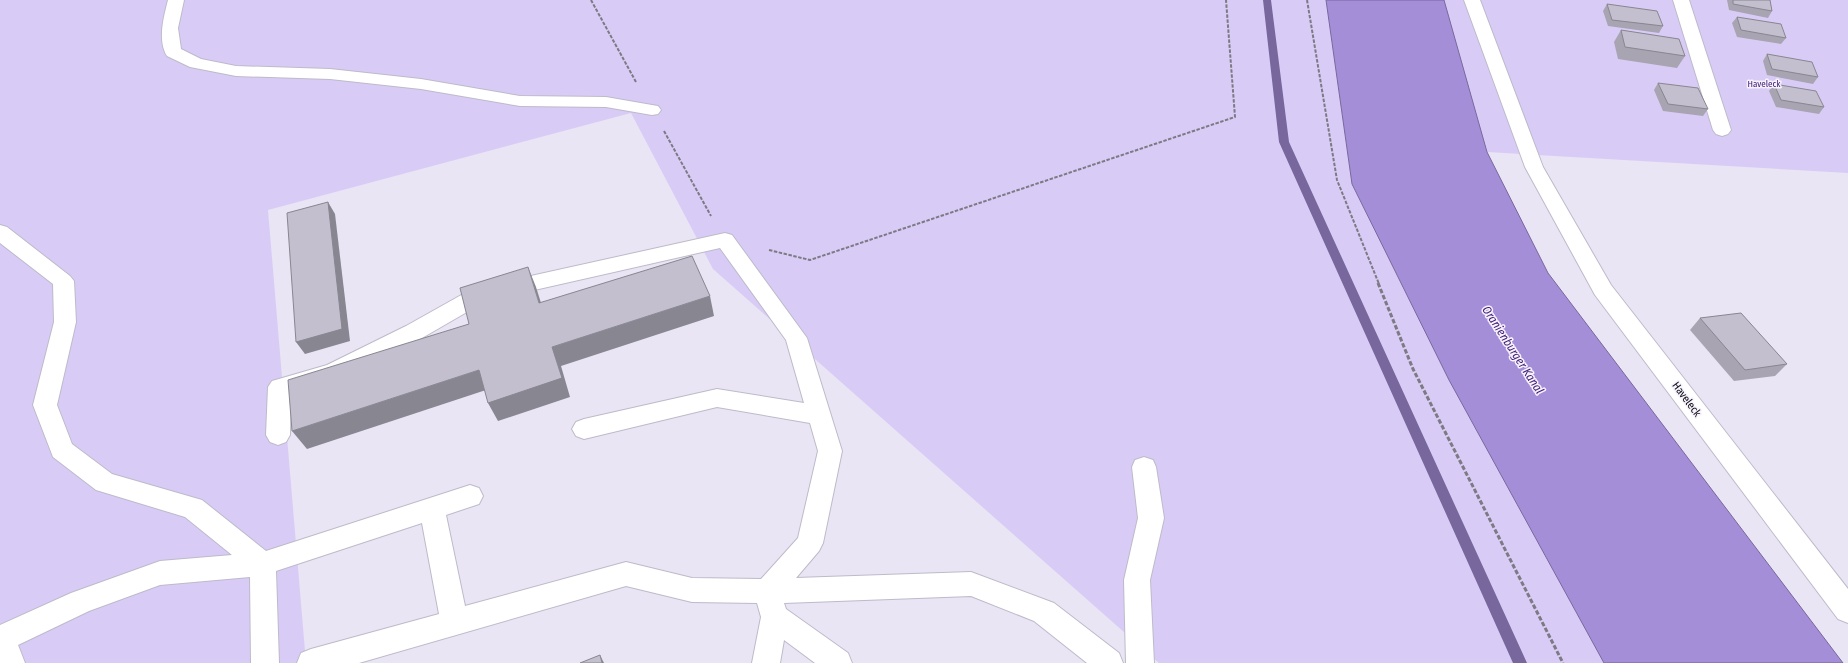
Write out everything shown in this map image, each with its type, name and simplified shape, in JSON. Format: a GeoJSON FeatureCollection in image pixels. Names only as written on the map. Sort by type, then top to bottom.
{"type":"FeatureCollection","features":[{"type":"Feature","properties":{"kind":"street"},"geometry":{"type":"LineString","coordinates":[[176,0],[170,28],[174,52],[196,63],[236,71],[330,74],[414,83],[520,101],[606,102],[652,110]]}},
{"type":"Feature","properties":{"kind":"street","name":"Haveleck"},"geometry":{"type":"LineString","coordinates":[[1472,0],[1534,167],[1603,290],[1848,610]]}},
{"type":"Feature","properties":{"kind":"street"},"geometry":{"type":"LineString","coordinates":[[1681,0],[1722,130]]}},
{"type":"Feature","properties":{"kind":"street"},"geometry":{"type":"LineString","coordinates":[[0,232],[62,281],[65,322],[45,405],[62,450],[105,483],[193,508],[263,564]]}},
{"type":"Feature","properties":{"kind":"street"},"geometry":{"type":"LineString","coordinates":[[278,435],[280,387],[333,372],[414,332],[480,296],[725,240],[796,338],[830,451],[810,543],[767,591]]}},
{"type":"Feature","properties":{"kind":"street"},"geometry":{"type":"LineString","coordinates":[[584,429],[717,398],[819,415]]}},
{"type":"Feature","properties":{"kind":"street"},"geometry":{"type":"LineString","coordinates":[[1140,663],[1137,580],[1151,518],[1144,467]]}},
{"type":"Feature","properties":{"kind":"street"},"geometry":{"type":"LineString","coordinates":[[4,647],[81,602],[160,573],[263,564],[470,496]]}},
{"type":"Feature","properties":{"kind":"street"},"geometry":{"type":"LineString","coordinates":[[432,509],[455,623]]}},
{"type":"Feature","properties":{"kind":"street"},"geometry":{"type":"LineString","coordinates":[[263,564],[265,663]]}},
{"type":"Feature","properties":{"kind":"street"},"geometry":{"type":"LineString","coordinates":[[311,663],[626,574],[692,590],[767,591],[971,584],[1044,612],[1109,663]]}},
{"type":"Feature","properties":{"kind":"street"},"geometry":{"type":"LineString","coordinates":[[766,663],[775,617],[767,591]]}},
{"type":"Feature","properties":{"kind":"street"},"geometry":{"type":"LineString","coordinates":[[775,617],[838,663]]}},
{"type":"Feature","properties":{"kind":"path"},"geometry":{"type":"LineString","coordinates":[[591,0],[725,240],[810,260],[1235,117],[1226,0]]}},
{"type":"Feature","properties":{"kind":"path"},"geometry":{"type":"LineString","coordinates":[[1307,0],[1337,180],[1413,369],[1564,663]]}},
{"type":"Feature","properties":{"kind":"green space"},"geometry":{"type":"Polygon","coordinates":[[[0,0],[1326,0],[1352,184],[1449,380],[1604,663],[1159,663],[713,269],[631,113],[268,210],[306,663],[0,663],[0,0]]]}},
{"type":"Feature","properties":{"kind":"green space","name":"Haveleck"},"geometry":{"type":"Polygon","coordinates":[[[1444,0],[1848,0],[1848,173],[1487,152],[1444,0]]]}},
{"type":"Feature","properties":{"kind":"water","name":"Oranienburger Kanal"},"geometry":{"type":"Polygon","coordinates":[[[1326,0],[1444,0],[1487,152],[1548,273],[1843,663],[1604,663],[1449,380],[1352,184],[1326,0]]]}},
{"type":"Feature","properties":{"kind":"building"},"geometry":{"type":"Polygon","coordinates":[[[1733,0],[1770,0],[1772,11],[1733,4],[1733,0]]]}},
{"type":"Feature","properties":{"kind":"building"},"geometry":{"type":"Polygon","coordinates":[[[1607,4],[1657,11],[1663,26],[1612,20],[1607,4]]]}},
{"type":"Feature","properties":{"kind":"building"},"geometry":{"type":"Polygon","coordinates":[[[1737,17],[1781,24],[1786,38],[1741,30],[1737,17]]]}},
{"type":"Feature","properties":{"kind":"building"},"geometry":{"type":"Polygon","coordinates":[[[1621,30],[1679,39],[1685,56],[1625,47],[1621,30]]]}},
{"type":"Feature","properties":{"kind":"building"},"geometry":{"type":"Polygon","coordinates":[[[1767,54],[1812,62],[1818,77],[1772,69],[1767,54]]]}},
{"type":"Feature","properties":{"kind":"building"},"geometry":{"type":"Polygon","coordinates":[[[1658,83],[1698,88],[1708,109],[1668,104],[1658,83]]]}},
{"type":"Feature","properties":{"kind":"building"},"geometry":{"type":"Polygon","coordinates":[[[1774,84],[1816,91],[1824,107],[1781,100],[1774,84]]]}},
{"type":"Feature","properties":{"kind":"building"},"geometry":{"type":"Polygon","coordinates":[[[328,202],[342,329],[296,342],[287,213],[328,202]]]}},
{"type":"Feature","properties":{"kind":"building"},"geometry":{"type":"Polygon","coordinates":[[[692,256],[710,296],[552,347],[562,378],[488,403],[479,370],[292,431],[288,380],[469,324],[460,288],[528,267],[539,303],[692,256]]]}},
{"type":"Feature","properties":{"kind":"building"},"geometry":{"type":"Polygon","coordinates":[[[1741,313],[1787,364],[1745,370],[1700,318],[1741,313]]]}},
{"type":"Feature","properties":{"kind":"building"},"geometry":{"type":"Polygon","coordinates":[[[600,655],[602,663],[580,663],[600,655]]]}},
{"type":"Feature","properties":{"kind":"waterway"},"geometry":{"type":"LineString","coordinates":[[1267,0],[1284,142],[1520,663]]}}]}
